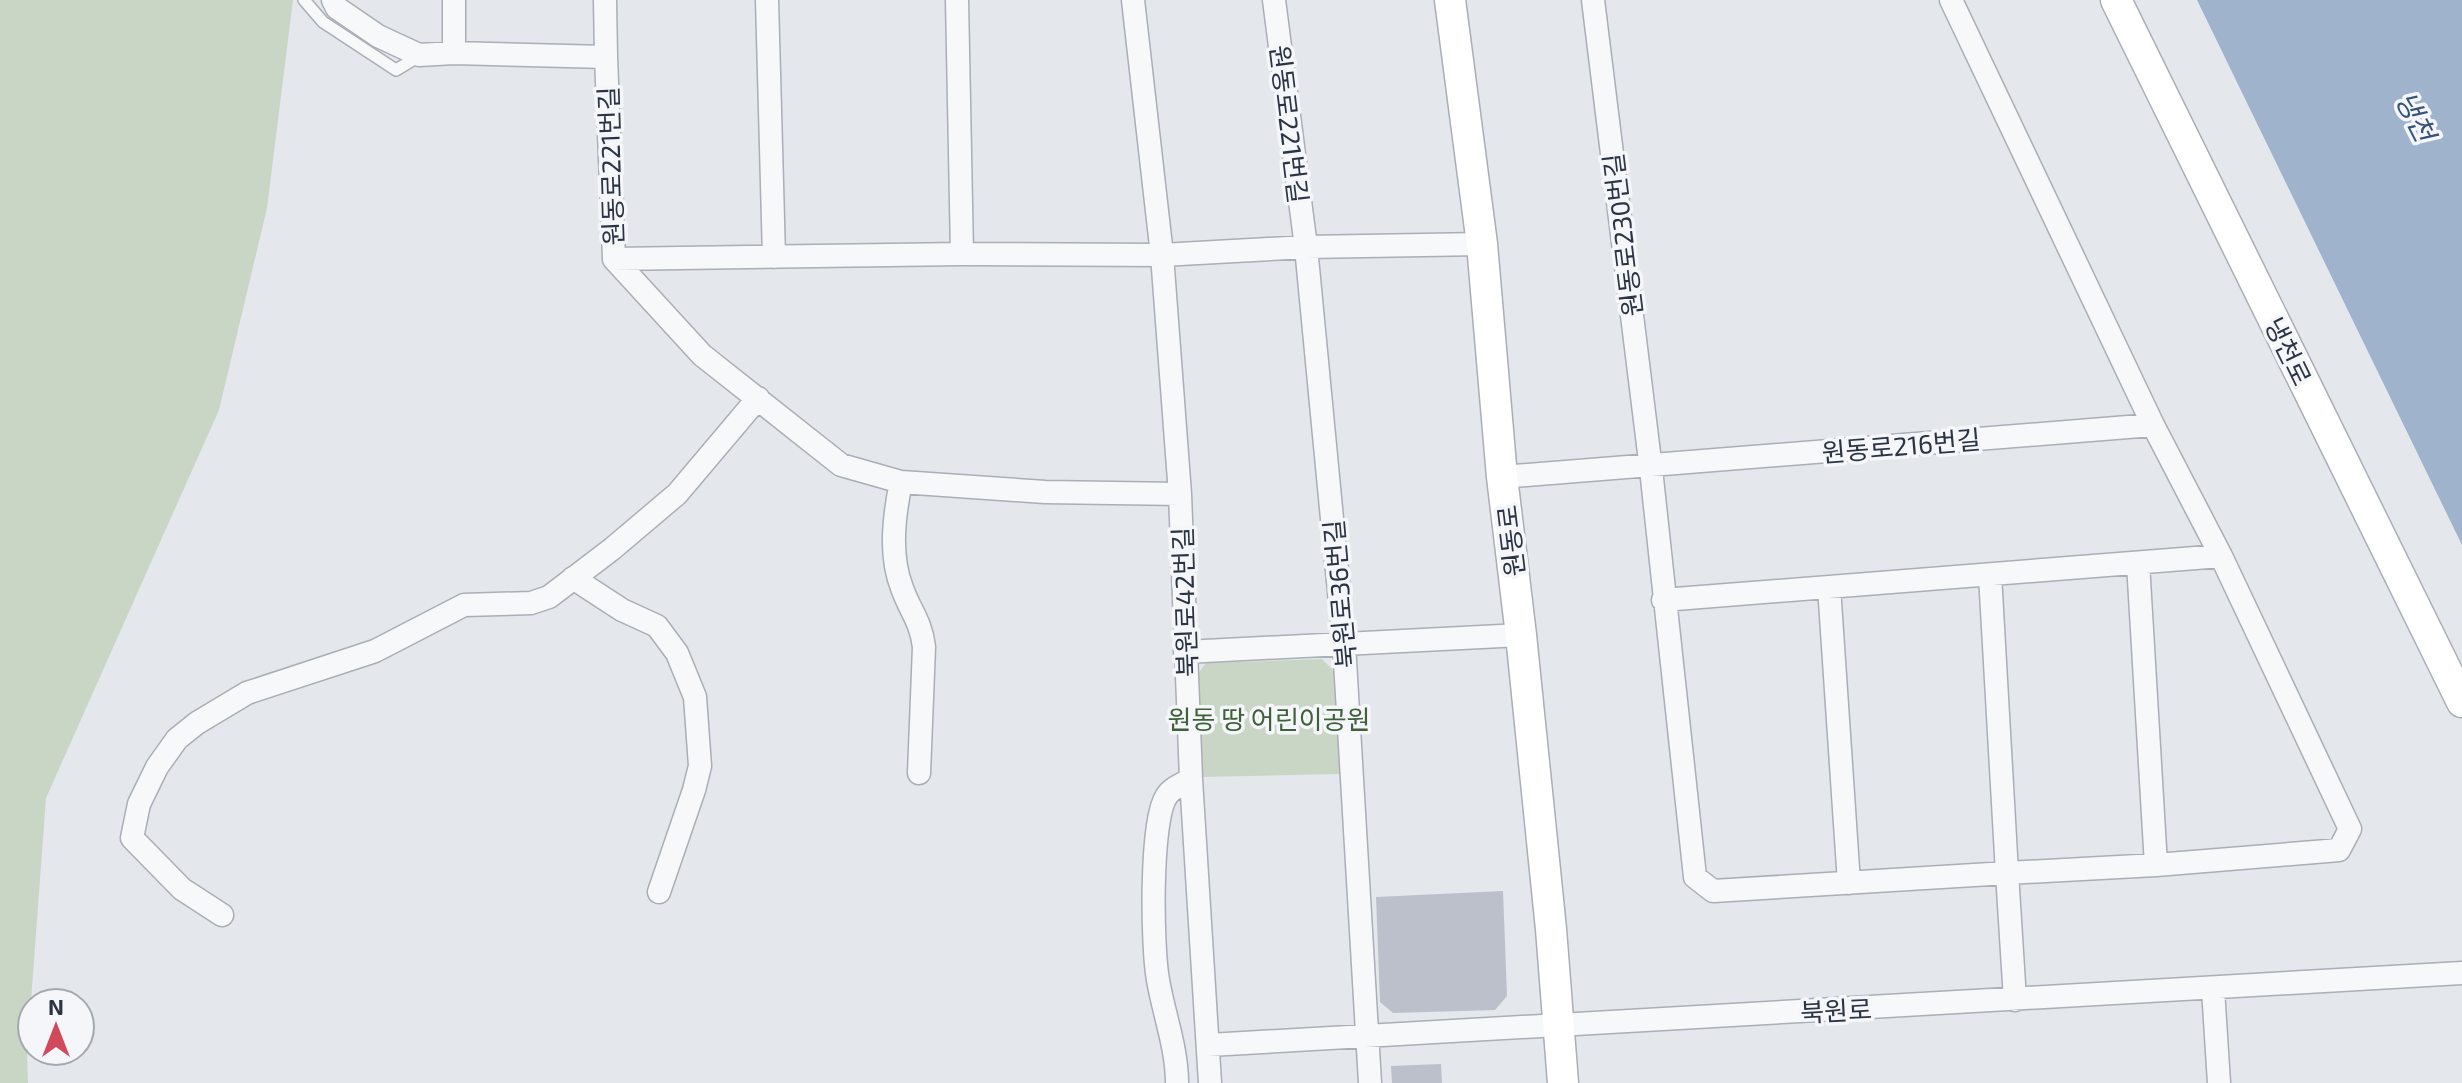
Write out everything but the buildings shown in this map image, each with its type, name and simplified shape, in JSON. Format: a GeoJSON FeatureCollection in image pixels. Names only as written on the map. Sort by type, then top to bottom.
{"type":"FeatureCollection","features":[{"type":"Feature","properties":{"kind":"street","name":"원동로221번길"},"geometry":{"type":"LineString","coordinates":[[333,0],[337,8],[378,36],[419,55],[606,57]]}},
{"type":"Feature","properties":{"kind":"street"},"geometry":{"type":"LineString","coordinates":[[454,0],[454,53]]}},
{"type":"Feature","properties":{"kind":"street","name":"원동로221번길"},"geometry":{"type":"LineString","coordinates":[[605,0],[614,259],[962,254],[1162,255],[1306,247],[1482,244]]}},
{"type":"Feature","properties":{"kind":"street"},"geometry":{"type":"LineString","coordinates":[[767,0],[774,257]]}},
{"type":"Feature","properties":{"kind":"street"},"geometry":{"type":"LineString","coordinates":[[957,0],[962,254]]}},
{"type":"Feature","properties":{"kind":"street"},"geometry":{"type":"LineString","coordinates":[[1133,0],[1162,255]]}},
{"type":"Feature","properties":{"kind":"street","name":"원동로221번길"},"geometry":{"type":"LineString","coordinates":[[1274,0],[1306,247]]}},
{"type":"Feature","properties":{"kind":"street","name":"원동로"},"geometry":{"type":"LineString","coordinates":[[1450,0],[1482,244],[1502,477],[1551,929],[1563,1083]]}},
{"type":"Feature","properties":{"kind":"street","name":"원동로230번길"},"geometry":{"type":"LineString","coordinates":[[1593,0],[1650,467]]}},
{"type":"Feature","properties":{"kind":"street"},"geometry":{"type":"LineString","coordinates":[[1650,467],[1695,877],[1713,891],[2156,865],[2339,850],[2350,829],[1951,0]]}},
{"type":"Feature","properties":{"kind":"street","name":"냉천로"},"geometry":{"type":"LineString","coordinates":[[2116,0],[2462,702]]}},
{"type":"Feature","properties":{"kind":"street","name":"북원로36번길"},"geometry":{"type":"LineString","coordinates":[[1306,247],[1344,644],[1370,1083]]}},
{"type":"Feature","properties":{"kind":"street","name":"북원로42번길"},"geometry":{"type":"LineString","coordinates":[[1162,255],[1180,494],[1191,779],[1210,1083]]}},
{"type":"Feature","properties":{"kind":"street"},"geometry":{"type":"LineString","coordinates":[[614,259],[702,355],[841,465],[901,482],[1045,492],[1180,494]]}},
{"type":"Feature","properties":{"kind":"street"},"geometry":{"type":"LineString","coordinates":[[222,915],[182,889],[132,838],[139,804],[157,767],[177,739],[247,693],[375,651],[464,605],[531,603],[549,597],[677,494],[758,398]]}},
{"type":"Feature","properties":{"kind":"street","name":"원동로216번길"},"geometry":{"type":"LineString","coordinates":[[1502,477],[2153,425]]}},
{"type":"Feature","properties":{"kind":"street"},"geometry":{"type":"LineString","coordinates":[[901,482],[894,519],[896,557],[901,588],[916,614],[924,647],[919,773]]}},
{"type":"Feature","properties":{"kind":"street"},"geometry":{"type":"LineString","coordinates":[[1663,600],[2221,556]]}},
{"type":"Feature","properties":{"kind":"street"},"geometry":{"type":"LineString","coordinates":[[2138,563],[2156,865]]}},
{"type":"Feature","properties":{"kind":"street"},"geometry":{"type":"LineString","coordinates":[[1990,575],[2015,1000]]}},
{"type":"Feature","properties":{"kind":"street"},"geometry":{"type":"LineString","coordinates":[[573,578],[622,610],[657,626],[677,653],[695,697],[700,766],[659,892]]}},
{"type":"Feature","properties":{"kind":"street"},"geometry":{"type":"LineString","coordinates":[[1829,587],[1849,883]]}},
{"type":"Feature","properties":{"kind":"street"},"geometry":{"type":"LineString","coordinates":[[1185,652],[1521,635]]}},
{"type":"Feature","properties":{"kind":"street"},"geometry":{"type":"LineString","coordinates":[[1177,1083],[1175,1054],[1158,980],[1155,947],[1156,838],[1161,808],[1168,793],[1191,779]]}},
{"type":"Feature","properties":{"kind":"street","name":"북원로"},"geometry":{"type":"LineString","coordinates":[[1209,1045],[2462,973]]}},
{"type":"Feature","properties":{"kind":"street"},"geometry":{"type":"LineString","coordinates":[[2213,989],[2219,1083]]}},
{"type":"Feature","properties":{"kind":"lane"},"geometry":{"type":"LineString","coordinates":[[304,0],[323,22],[396,70],[419,55]]}},
{"type":"Feature","properties":{"kind":"green space"},"geometry":{"type":"Polygon","coordinates":[[[0,0],[293,0],[267,208],[219,410],[46,798],[32,987],[16,987],[16,1067],[27,1067],[28,1083],[0,1083],[0,0]]]}},
{"type":"Feature","properties":{"kind":"green space","name":"원동 땅 어린이공원"},"geometry":{"type":"Polygon","coordinates":[[[1322,659],[1336,673],[1341,774],[1200,777],[1198,674],[1206,663],[1322,659]]]}},
{"type":"Feature","properties":{"kind":"water","name":"냉천"},"geometry":{"type":"Polygon","coordinates":[[[2197,0],[2462,0],[2462,545],[2197,0]]]}}]}
